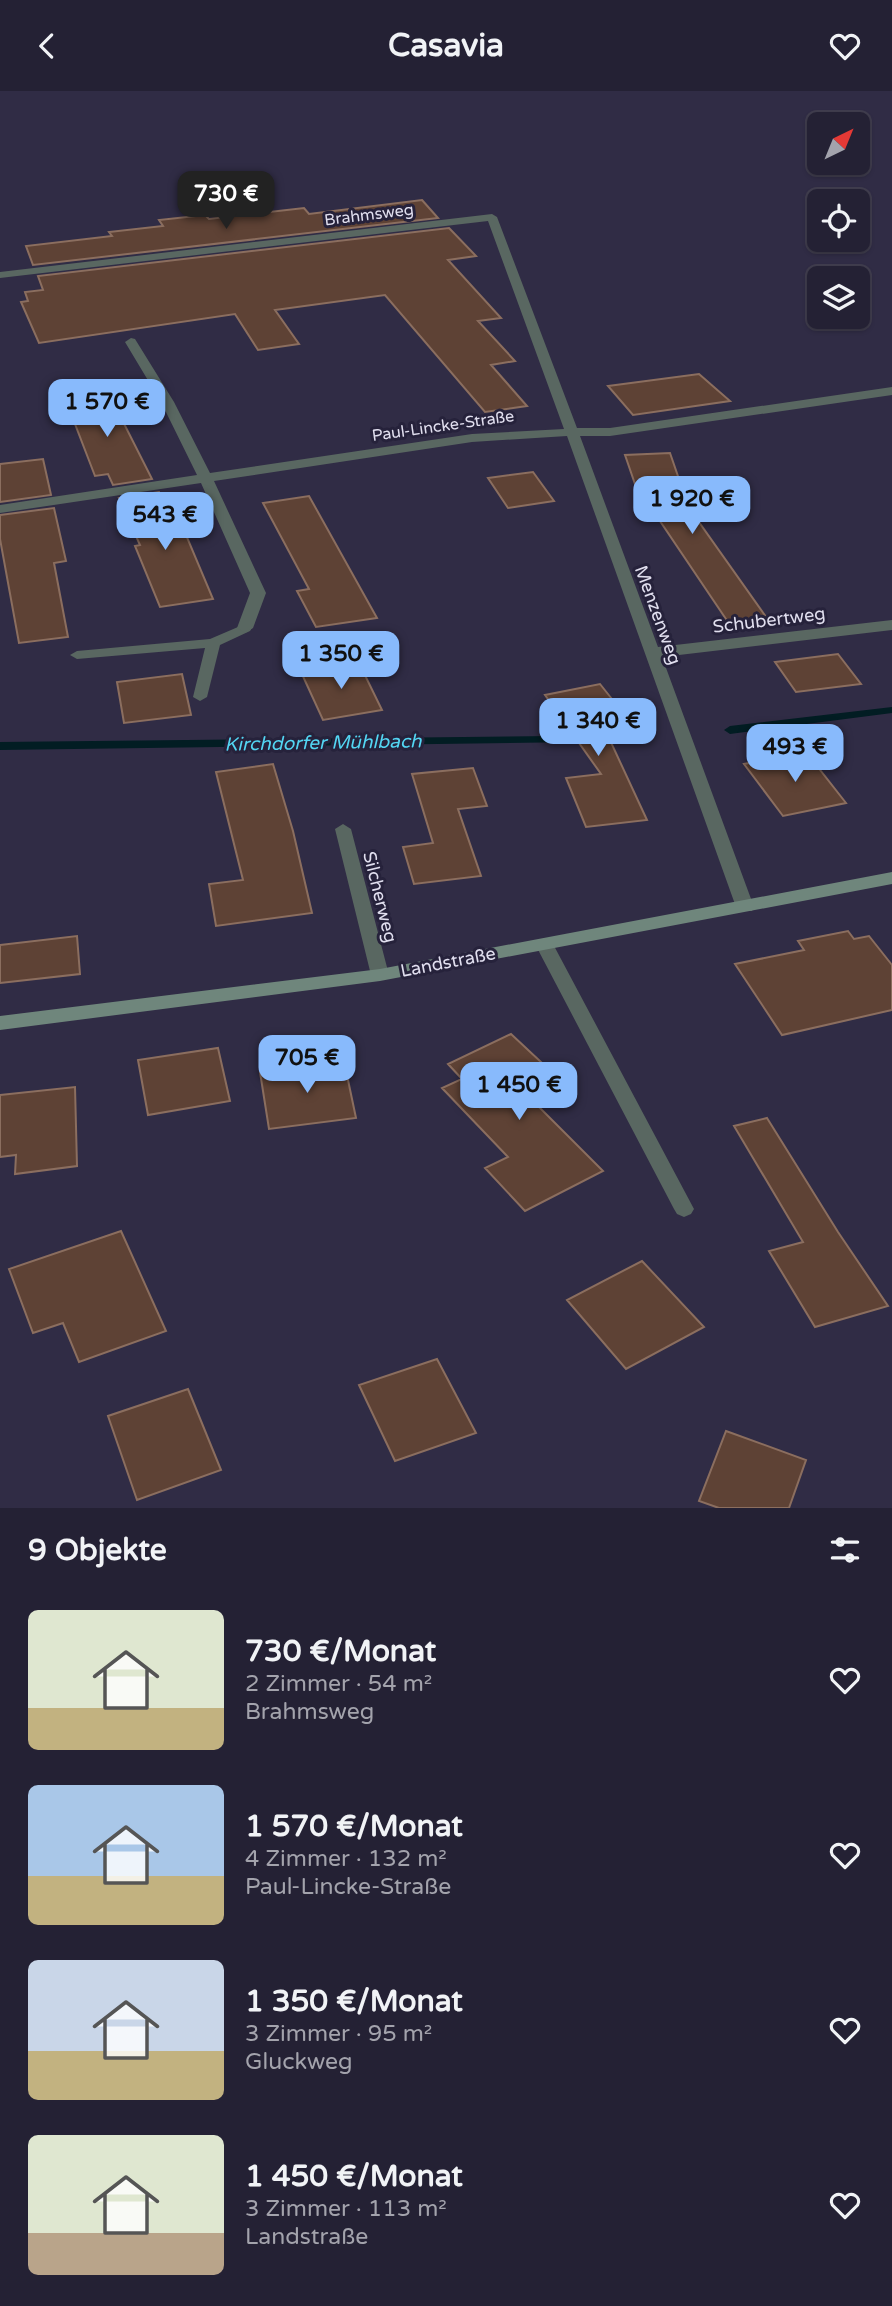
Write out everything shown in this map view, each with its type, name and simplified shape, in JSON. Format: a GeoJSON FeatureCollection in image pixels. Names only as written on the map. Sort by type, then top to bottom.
{"type":"FeatureCollection","features":[{"type":"Feature","properties":{"kind":"street","name":"Brahmsweg"},"geometry":{"type":"LineString","coordinates":[[0,275],[492,217]]}},
{"type":"Feature","properties":{"kind":"street","name":"Menzenweg"},"geometry":{"type":"LineString","coordinates":[[492,217],[745,907]]}},
{"type":"Feature","properties":{"kind":"street"},"geometry":{"type":"LineString","coordinates":[[131,342],[151,372],[205,478],[258,593],[245,628]]}},
{"type":"Feature","properties":{"kind":"street","name":"Paul-Lincke-Straße"},"geometry":{"type":"LineString","coordinates":[[0,509],[472,438],[530,433],[610,432],[892,391]]}},
{"type":"Feature","properties":{"kind":"street","name":"Schubertweg"},"geometry":{"type":"LineString","coordinates":[[651,653],[892,625]]}},
{"type":"Feature","properties":{"kind":"street","name":"Landstraße"},"geometry":{"type":"LineString","coordinates":[[0,1023],[380,975],[892,878]]}},
{"type":"Feature","properties":{"kind":"lane"},"geometry":{"type":"LineString","coordinates":[[77,655],[213,643],[245,628]]}},
{"type":"Feature","properties":{"kind":"lane"},"geometry":{"type":"LineString","coordinates":[[200,697],[213,643]]}},
{"type":"Feature","properties":{"kind":"lane","name":"Silcherweg"},"geometry":{"type":"LineString","coordinates":[[343,829],[380,975]]}},
{"type":"Feature","properties":{"kind":"lane"},"geometry":{"type":"LineString","coordinates":[[544,944],[684,1209]]}},
{"type":"Feature","properties":{"kind":"building"},"geometry":{"type":"Polygon","coordinates":[[[422,200],[438,218],[33,265],[26,246],[112,236],[109,232],[163,226],[159,220],[205,215],[209,219],[304,208],[309,214],[422,200]]]}},
{"type":"Feature","properties":{"kind":"building"},"geometry":{"type":"Polygon","coordinates":[[[449,228],[476,256],[448,260],[501,318],[478,321],[515,361],[491,365],[527,406],[485,412],[385,295],[275,310],[299,344],[258,350],[235,314],[39,343],[21,302],[28,301],[25,292],[43,290],[38,276],[449,228]]]}},
{"type":"Feature","properties":{"kind":"building"},"geometry":{"type":"Polygon","coordinates":[[[699,374],[730,401],[633,415],[608,386],[699,374]]]}},
{"type":"Feature","properties":{"kind":"building"},"geometry":{"type":"Polygon","coordinates":[[[108,392],[152,479],[113,485],[108,474],[95,476],[65,398],[108,392]]]}},
{"type":"Feature","properties":{"kind":"building"},"geometry":{"type":"Polygon","coordinates":[[[670,453],[689,508],[769,621],[728,622],[635,484],[625,455],[670,453]]]}},
{"type":"Feature","properties":{"kind":"building"},"geometry":{"type":"Polygon","coordinates":[[[43,459],[51,495],[0,502],[0,464],[43,459]]]}},
{"type":"Feature","properties":{"kind":"building"},"geometry":{"type":"Polygon","coordinates":[[[533,472],[554,501],[508,508],[488,478],[533,472]]]}},
{"type":"Feature","properties":{"kind":"building"},"geometry":{"type":"Polygon","coordinates":[[[159,492],[175,524],[181,523],[213,599],[160,607],[135,546],[140,545],[119,498],[159,492]]]}},
{"type":"Feature","properties":{"kind":"building"},"geometry":{"type":"Polygon","coordinates":[[[309,496],[377,618],[316,627],[297,591],[309,589],[263,503],[309,496]]]}},
{"type":"Feature","properties":{"kind":"building"},"geometry":{"type":"Polygon","coordinates":[[[54,508],[66,561],[54,563],[68,637],[19,643],[0,539],[0,515],[54,508]]]}},
{"type":"Feature","properties":{"kind":"building"},"geometry":{"type":"Polygon","coordinates":[[[838,654],[861,684],[796,692],[775,662],[838,654]]]}},
{"type":"Feature","properties":{"kind":"building"},"geometry":{"type":"Polygon","coordinates":[[[359,663],[382,710],[323,720],[301,672],[359,663]]]}},
{"type":"Feature","properties":{"kind":"building"},"geometry":{"type":"Polygon","coordinates":[[[182,674],[191,715],[124,723],[117,682],[182,674]]]}},
{"type":"Feature","properties":{"kind":"building"},"geometry":{"type":"Polygon","coordinates":[[[600,684],[627,718],[602,723],[647,820],[586,827],[566,778],[601,774],[545,695],[600,684]]]}},
{"type":"Feature","properties":{"kind":"building"},"geometry":{"type":"Polygon","coordinates":[[[806,752],[846,803],[783,816],[744,764],[806,752]]]}},
{"type":"Feature","properties":{"kind":"building"},"geometry":{"type":"Polygon","coordinates":[[[273,764],[293,831],[312,913],[216,926],[209,884],[243,880],[216,772],[273,764]]]}},
{"type":"Feature","properties":{"kind":"building"},"geometry":{"type":"Polygon","coordinates":[[[473,768],[487,806],[458,809],[481,876],[414,884],[403,847],[433,843],[412,774],[473,768]]]}},
{"type":"Feature","properties":{"kind":"building"},"geometry":{"type":"Polygon","coordinates":[[[848,931],[854,939],[869,936],[892,965],[892,1010],[782,1035],[735,964],[804,950],[798,941],[848,931]]]}},
{"type":"Feature","properties":{"kind":"building"},"geometry":{"type":"Polygon","coordinates":[[[77,936],[80,974],[0,983],[0,945],[77,936]]]}},
{"type":"Feature","properties":{"kind":"building"},"geometry":{"type":"Polygon","coordinates":[[[511,1034],[557,1077],[525,1093],[603,1171],[525,1211],[485,1168],[508,1157],[442,1088],[462,1079],[448,1064],[511,1034]]]}},
{"type":"Feature","properties":{"kind":"building"},"geometry":{"type":"Polygon","coordinates":[[[218,1048],[230,1101],[148,1115],[138,1060],[218,1048]]]}},
{"type":"Feature","properties":{"kind":"building"},"geometry":{"type":"Polygon","coordinates":[[[344,1061],[356,1118],[269,1129],[260,1072],[344,1061]]]}},
{"type":"Feature","properties":{"kind":"building"},"geometry":{"type":"Polygon","coordinates":[[[75,1087],[77,1166],[15,1174],[16,1155],[0,1157],[0,1095],[75,1087]]]}},
{"type":"Feature","properties":{"kind":"building"},"geometry":{"type":"Polygon","coordinates":[[[767,1118],[888,1306],[815,1327],[769,1251],[803,1242],[734,1126],[767,1118]]]}},
{"type":"Feature","properties":{"kind":"building"},"geometry":{"type":"Polygon","coordinates":[[[121,1231],[166,1331],[79,1362],[63,1323],[33,1333],[9,1269],[121,1231]]]}},
{"type":"Feature","properties":{"kind":"building"},"geometry":{"type":"Polygon","coordinates":[[[642,1261],[704,1327],[626,1369],[567,1300],[642,1261]]]}},
{"type":"Feature","properties":{"kind":"building"},"geometry":{"type":"Polygon","coordinates":[[[437,1359],[476,1433],[395,1461],[359,1385],[437,1359]]]}},
{"type":"Feature","properties":{"kind":"building"},"geometry":{"type":"Polygon","coordinates":[[[188,1389],[221,1470],[137,1500],[108,1416],[188,1389]]]}},
{"type":"Feature","properties":{"kind":"building"},"geometry":{"type":"Polygon","coordinates":[[[726,1431],[806,1460],[789,1508],[719,1508],[699,1501],[726,1431]]]}},
{"type":"Feature","properties":{"kind":"waterway","name":"Kirchdorfer Mühlbach"},"geometry":{"type":"LineString","coordinates":[[730,730],[892,710]]}},
{"type":"Feature","properties":{"kind":"waterway","name":"Kirchdorfer Mühlbach"},"geometry":{"type":"LineString","coordinates":[[0,746],[645,739]]}}]}
